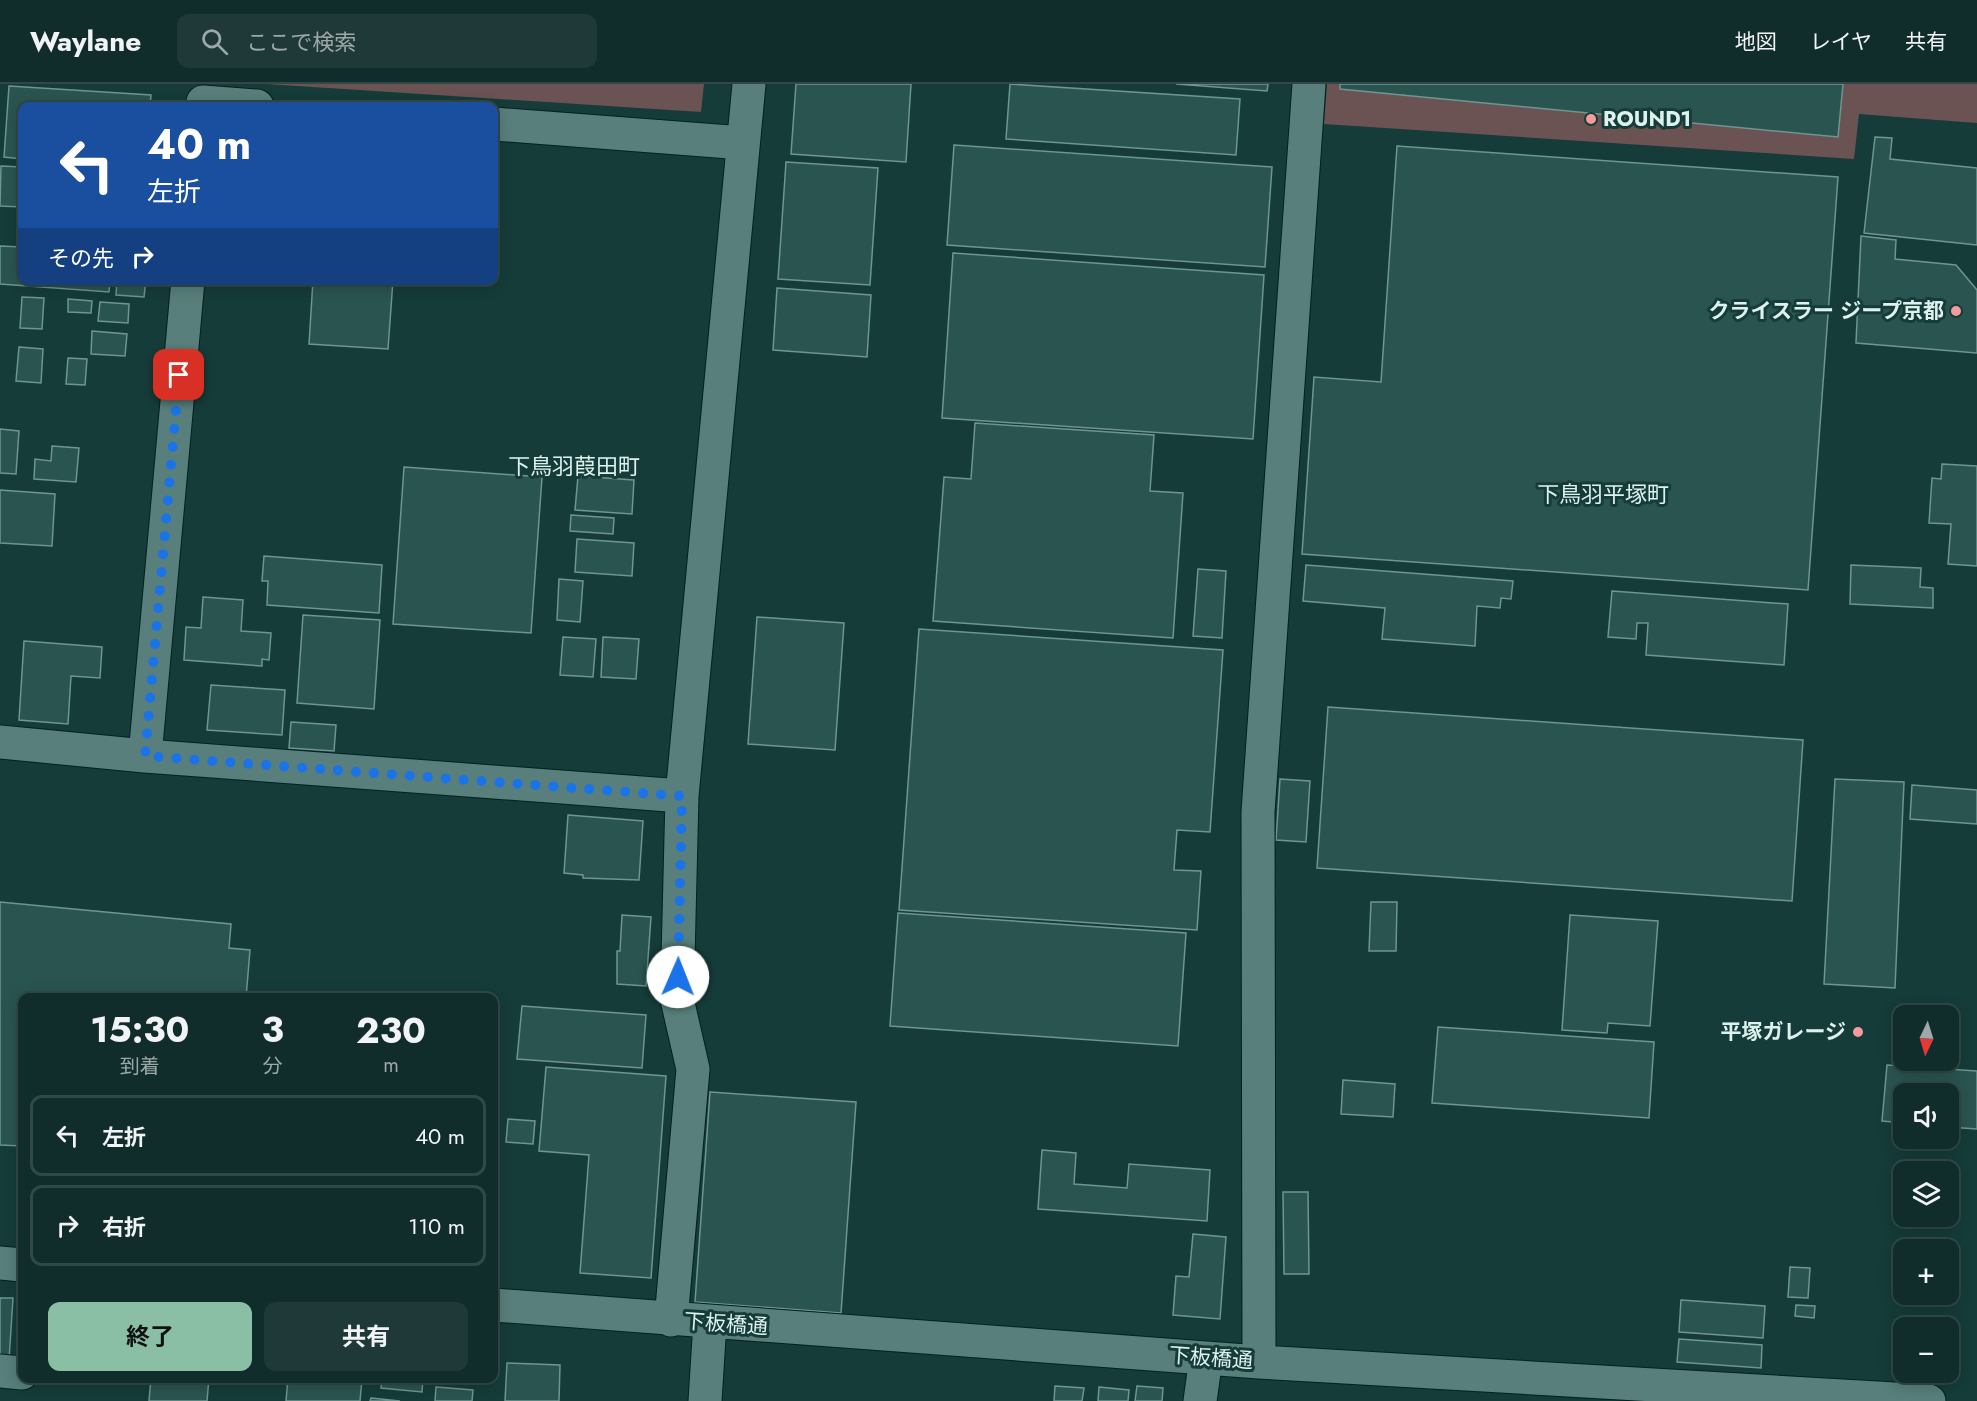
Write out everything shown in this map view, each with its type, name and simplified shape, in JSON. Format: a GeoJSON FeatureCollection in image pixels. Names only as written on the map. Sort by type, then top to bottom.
{"type":"FeatureCollection","features":[{"type":"Feature","properties":{"kind":"street"},"geometry":{"type":"LineString","coordinates":[[671,1320],[693,1069],[677,999],[682,796],[749,84]]}},
{"type":"Feature","properties":{"kind":"street"},"geometry":{"type":"LineString","coordinates":[[1259,1362],[1258,812],[1308,84]]}},
{"type":"Feature","properties":{"kind":"street"},"geometry":{"type":"LineString","coordinates":[[204,98],[230,102]]}},
{"type":"Feature","properties":{"kind":"street"},"geometry":{"type":"LineString","coordinates":[[498,124],[743,143]]}},
{"type":"Feature","properties":{"kind":"street"},"geometry":{"type":"LineString","coordinates":[[145,756],[188,285]]}},
{"type":"Feature","properties":{"kind":"street"},"geometry":{"type":"LineString","coordinates":[[0,742],[145,756],[682,796]]}},
{"type":"Feature","properties":{"kind":"street"},"geometry":{"type":"LineString","coordinates":[[0,1263],[18,1265]]}},
{"type":"Feature","properties":{"kind":"street","name":"下板橋通"},"geometry":{"type":"LineString","coordinates":[[498,1305],[1259,1362],[1929,1401]]}},
{"type":"Feature","properties":{"kind":"street"},"geometry":{"type":"LineString","coordinates":[[705,1401],[710,1322]]}},
{"type":"Feature","properties":{"kind":"street"},"geometry":{"type":"LineString","coordinates":[[1200,1401],[1206,1358]]}},
{"type":"Feature","properties":{"kind":"street"},"geometry":{"type":"LineString","coordinates":[[0,1371],[18,1373]]}},
{"type":"Feature","properties":{"kind":"shaded area"},"geometry":{"type":"Polygon","coordinates":[[[266,84],[704,84],[701,112],[266,84]]]}},
{"type":"Feature","properties":{"kind":"shaded area","name":"ROUND1"},"geometry":{"type":"Polygon","coordinates":[[[1327,84],[1977,84],[1977,123],[1859,114],[1854,159],[1324,124],[1327,84]]]}},
{"type":"Feature","properties":{"kind":"building"},"geometry":{"type":"Polygon","coordinates":[[[796,84],[911,84],[906,162],[791,154],[796,84]]]}},
{"type":"Feature","properties":{"kind":"building"},"geometry":{"type":"Polygon","coordinates":[[[1010,84],[1240,99],[1236,155],[1006,139],[1010,84]]]}},
{"type":"Feature","properties":{"kind":"building"},"geometry":{"type":"Polygon","coordinates":[[[1176,84],[1268,84],[1267,91],[1176,84]]]}},
{"type":"Feature","properties":{"kind":"building"},"geometry":{"type":"Polygon","coordinates":[[[1340,84],[1843,84],[1838,137],[1340,89],[1340,84]]]}},
{"type":"Feature","properties":{"kind":"building"},"geometry":{"type":"Polygon","coordinates":[[[9,86],[151,95],[150,102],[18,102],[18,159],[4,157],[9,86]]]}},
{"type":"Feature","properties":{"kind":"building"},"geometry":{"type":"Polygon","coordinates":[[[1875,137],[1892,138],[1890,159],[1977,168],[1977,245],[1864,233],[1875,137]]]}},
{"type":"Feature","properties":{"kind":"building"},"geometry":{"type":"Polygon","coordinates":[[[954,145],[1272,167],[1265,267],[947,245],[954,145]]]}},
{"type":"Feature","properties":{"kind":"building"},"geometry":{"type":"Polygon","coordinates":[[[1397,146],[1838,177],[1808,590],[1302,554],[1314,377],[1381,382],[1397,146]]]}},
{"type":"Feature","properties":{"kind":"building"},"geometry":{"type":"Polygon","coordinates":[[[786,162],[878,168],[870,285],[778,279],[786,162]]]}},
{"type":"Feature","properties":{"kind":"building"},"geometry":{"type":"Polygon","coordinates":[[[1,166],[18,167],[18,207],[0,206],[1,166]]]}},
{"type":"Feature","properties":{"kind":"building"},"geometry":{"type":"Polygon","coordinates":[[[1861,236],[1896,240],[1895,259],[1956,265],[1977,290],[1977,353],[1856,343],[1861,236]]]}},
{"type":"Feature","properties":{"kind":"building"},"geometry":{"type":"Polygon","coordinates":[[[0,246],[18,247],[18,285],[110,285],[109,292],[0,284],[0,246]]]}},
{"type":"Feature","properties":{"kind":"building"},"geometry":{"type":"Polygon","coordinates":[[[953,253],[1264,275],[1253,439],[942,418],[953,253]]]}},
{"type":"Feature","properties":{"kind":"building"},"geometry":{"type":"Polygon","coordinates":[[[117,285],[145,285],[144,297],[116,295],[117,285]]]}},
{"type":"Feature","properties":{"kind":"building"},"geometry":{"type":"Polygon","coordinates":[[[313,285],[393,285],[388,349],[309,344],[313,285]]]}},
{"type":"Feature","properties":{"kind":"building"},"geometry":{"type":"Polygon","coordinates":[[[777,288],[871,295],[867,357],[773,350],[777,288]]]}},
{"type":"Feature","properties":{"kind":"building"},"geometry":{"type":"Polygon","coordinates":[[[22,297],[44,298],[42,329],[20,328],[22,297]]]}},
{"type":"Feature","properties":{"kind":"building"},"geometry":{"type":"Polygon","coordinates":[[[68,299],[92,301],[91,313],[68,312],[68,299]]]}},
{"type":"Feature","properties":{"kind":"building"},"geometry":{"type":"Polygon","coordinates":[[[100,302],[129,304],[128,323],[98,321],[100,302]]]}},
{"type":"Feature","properties":{"kind":"building"},"geometry":{"type":"Polygon","coordinates":[[[92,331],[127,334],[125,356],[91,354],[92,331]]]}},
{"type":"Feature","properties":{"kind":"building"},"geometry":{"type":"Polygon","coordinates":[[[19,347],[43,349],[41,383],[16,381],[19,347]]]}},
{"type":"Feature","properties":{"kind":"building"},"geometry":{"type":"Polygon","coordinates":[[[68,358],[87,359],[85,385],[66,384],[68,358]]]}},
{"type":"Feature","properties":{"kind":"building"},"geometry":{"type":"Polygon","coordinates":[[[975,423],[1154,435],[1150,491],[1183,493],[1173,638],[933,621],[944,477],[971,479],[975,423]]]}},
{"type":"Feature","properties":{"kind":"building"},"geometry":{"type":"Polygon","coordinates":[[[0,429],[19,431],[16,474],[0,473],[0,429]]]}},
{"type":"Feature","properties":{"kind":"building"},"geometry":{"type":"Polygon","coordinates":[[[52,446],[79,448],[76,482],[34,479],[35,459],[51,461],[52,446]]]}},
{"type":"Feature","properties":{"kind":"building"},"geometry":{"type":"Polygon","coordinates":[[[1942,464],[1977,466],[1977,566],[1948,564],[1951,524],[1929,523],[1932,478],[1941,479],[1942,464]]]}},
{"type":"Feature","properties":{"kind":"building"},"geometry":{"type":"Polygon","coordinates":[[[404,467],[542,477],[531,633],[393,624],[404,467]]]}},
{"type":"Feature","properties":{"kind":"building"},"geometry":{"type":"Polygon","coordinates":[[[578,476],[634,480],[632,514],[575,510],[578,476]]]}},
{"type":"Feature","properties":{"kind":"building"},"geometry":{"type":"Polygon","coordinates":[[[0,490],[55,494],[52,546],[0,543],[0,490]]]}},
{"type":"Feature","properties":{"kind":"building"},"geometry":{"type":"Polygon","coordinates":[[[571,515],[614,518],[613,534],[570,531],[571,515]]]}},
{"type":"Feature","properties":{"kind":"building"},"geometry":{"type":"Polygon","coordinates":[[[577,539],[634,543],[632,576],[575,572],[577,539]]]}},
{"type":"Feature","properties":{"kind":"building"},"geometry":{"type":"Polygon","coordinates":[[[264,556],[382,565],[379,613],[267,605],[268,581],[262,581],[264,556]]]}},
{"type":"Feature","properties":{"kind":"building"},"geometry":{"type":"Polygon","coordinates":[[[1306,565],[1513,581],[1511,599],[1501,598],[1500,608],[1477,606],[1475,646],[1382,639],[1385,608],[1303,601],[1306,565]]]}},
{"type":"Feature","properties":{"kind":"building"},"geometry":{"type":"Polygon","coordinates":[[[1851,565],[1921,568],[1920,587],[1933,588],[1933,608],[1850,604],[1851,565]]]}},
{"type":"Feature","properties":{"kind":"building"},"geometry":{"type":"Polygon","coordinates":[[[1198,569],[1226,571],[1222,638],[1193,636],[1198,569]]]}},
{"type":"Feature","properties":{"kind":"building"},"geometry":{"type":"Polygon","coordinates":[[[559,579],[583,581],[580,622],[557,620],[559,579]]]}},
{"type":"Feature","properties":{"kind":"building"},"geometry":{"type":"Polygon","coordinates":[[[1612,591],[1788,604],[1784,665],[1646,655],[1648,623],[1637,623],[1636,639],[1608,637],[1612,591]]]}},
{"type":"Feature","properties":{"kind":"building"},"geometry":{"type":"Polygon","coordinates":[[[203,597],[243,600],[241,631],[271,633],[269,660],[262,659],[262,666],[184,660],[186,627],[201,628],[203,597]]]}},
{"type":"Feature","properties":{"kind":"building"},"geometry":{"type":"Polygon","coordinates":[[[303,615],[380,620],[374,709],[297,703],[303,615]]]}},
{"type":"Feature","properties":{"kind":"building"},"geometry":{"type":"Polygon","coordinates":[[[757,617],[844,623],[835,750],[748,744],[757,617]]]}},
{"type":"Feature","properties":{"kind":"building"},"geometry":{"type":"Polygon","coordinates":[[[919,629],[1223,650],[1210,832],[1177,830],[1174,870],[1201,871],[1197,930],[899,910],[919,629]]]}},
{"type":"Feature","properties":{"kind":"building"},"geometry":{"type":"Polygon","coordinates":[[[563,637],[596,639],[593,677],[560,675],[563,637]]]}},
{"type":"Feature","properties":{"kind":"building"},"geometry":{"type":"Polygon","coordinates":[[[603,637],[639,639],[636,679],[601,677],[603,637]]]}},
{"type":"Feature","properties":{"kind":"building"},"geometry":{"type":"Polygon","coordinates":[[[24,641],[102,647],[100,678],[71,676],[68,724],[19,720],[24,641]]]}},
{"type":"Feature","properties":{"kind":"building"},"geometry":{"type":"Polygon","coordinates":[[[211,685],[285,690],[282,735],[207,730],[211,685]]]}},
{"type":"Feature","properties":{"kind":"building"},"geometry":{"type":"Polygon","coordinates":[[[1328,707],[1803,740],[1792,901],[1317,868],[1328,707]]]}},
{"type":"Feature","properties":{"kind":"building"},"geometry":{"type":"Polygon","coordinates":[[[291,722],[336,725],[334,751],[289,748],[291,722]]]}},
{"type":"Feature","properties":{"kind":"building"},"geometry":{"type":"Polygon","coordinates":[[[1280,779],[1310,781],[1306,842],[1276,840],[1280,779]]]}},
{"type":"Feature","properties":{"kind":"building"},"geometry":{"type":"Polygon","coordinates":[[[1835,779],[1904,782],[1895,988],[1824,984],[1835,779]]]}},
{"type":"Feature","properties":{"kind":"building"},"geometry":{"type":"Polygon","coordinates":[[[1912,785],[1977,790],[1977,824],[1910,819],[1912,785]]]}},
{"type":"Feature","properties":{"kind":"building"},"geometry":{"type":"Polygon","coordinates":[[[568,815],[643,821],[639,880],[583,878],[583,875],[564,873],[568,815]]]}},
{"type":"Feature","properties":{"kind":"building"},"geometry":{"type":"Polygon","coordinates":[[[0,902],[231,924],[229,948],[250,950],[246,993],[18,993],[18,1146],[0,1145],[0,902]]]}},
{"type":"Feature","properties":{"kind":"building"},"geometry":{"type":"Polygon","coordinates":[[[1371,902],[1397,902],[1396,951],[1369,951],[1371,902]]]}},
{"type":"Feature","properties":{"kind":"building"},"geometry":{"type":"Polygon","coordinates":[[[898,913],[1186,933],[1178,1046],[890,1026],[898,913]]]}},
{"type":"Feature","properties":{"kind":"building"},"geometry":{"type":"Polygon","coordinates":[[[622,915],[651,917],[646,986],[617,984],[617,951],[620,951],[622,915]]]}},
{"type":"Feature","properties":{"kind":"building"},"geometry":{"type":"Polygon","coordinates":[[[1570,915],[1658,921],[1650,1026],[1608,1023],[1607,1033],[1562,1030],[1570,915]]]}},
{"type":"Feature","properties":{"kind":"building"},"geometry":{"type":"Polygon","coordinates":[[[522,1006],[646,1015],[642,1068],[517,1059],[522,1006]]]}},
{"type":"Feature","properties":{"kind":"building"},"geometry":{"type":"Polygon","coordinates":[[[1438,1027],[1654,1042],[1649,1118],[1432,1103],[1438,1027]]]}},
{"type":"Feature","properties":{"kind":"building"},"geometry":{"type":"Polygon","coordinates":[[[1887,1065],[1893,1065],[1893,1071],[1977,1071],[1977,1129],[1959,1128],[1959,1083],[1893,1083],[1893,1122],[1882,1121],[1887,1065]]]}},
{"type":"Feature","properties":{"kind":"building"},"geometry":{"type":"Polygon","coordinates":[[[546,1067],[666,1076],[651,1278],[580,1273],[589,1155],[539,1151],[546,1067]]]}},
{"type":"Feature","properties":{"kind":"building"},"geometry":{"type":"Polygon","coordinates":[[[1343,1080],[1395,1084],[1393,1117],[1341,1114],[1343,1080]]]}},
{"type":"Feature","properties":{"kind":"building"},"geometry":{"type":"Polygon","coordinates":[[[710,1092],[856,1102],[841,1313],[695,1302],[710,1092]]]}},
{"type":"Feature","properties":{"kind":"building"},"geometry":{"type":"Polygon","coordinates":[[[508,1119],[535,1121],[533,1144],[506,1142],[508,1119]]]}},
{"type":"Feature","properties":{"kind":"building"},"geometry":{"type":"Polygon","coordinates":[[[1042,1150],[1076,1153],[1074,1184],[1127,1188],[1129,1164],[1210,1170],[1207,1221],[1038,1209],[1042,1150]]]}},
{"type":"Feature","properties":{"kind":"building"},"geometry":{"type":"Polygon","coordinates":[[[1283,1192],[1308,1192],[1309,1274],[1284,1274],[1283,1192]]]}},
{"type":"Feature","properties":{"kind":"building"},"geometry":{"type":"Polygon","coordinates":[[[1193,1234],[1226,1237],[1220,1319],[1173,1315],[1176,1276],[1189,1277],[1193,1234]]]}},
{"type":"Feature","properties":{"kind":"building"},"geometry":{"type":"Polygon","coordinates":[[[1790,1267],[1810,1268],[1808,1298],[1788,1297],[1790,1267]]]}},
{"type":"Feature","properties":{"kind":"building"},"geometry":{"type":"Polygon","coordinates":[[[0,1298],[13,1298],[9,1360],[0,1359],[0,1298]]]}},
{"type":"Feature","properties":{"kind":"building"},"geometry":{"type":"Polygon","coordinates":[[[1681,1300],[1765,1306],[1763,1338],[1679,1332],[1681,1300]]]}},
{"type":"Feature","properties":{"kind":"building"},"geometry":{"type":"Polygon","coordinates":[[[1796,1305],[1815,1306],[1814,1318],[1795,1316],[1796,1305]]]}},
{"type":"Feature","properties":{"kind":"building"},"geometry":{"type":"Polygon","coordinates":[[[1679,1339],[1762,1345],[1761,1368],[1677,1362],[1679,1339]]]}},
{"type":"Feature","properties":{"kind":"building"},"geometry":{"type":"Polygon","coordinates":[[[507,1363],[560,1365],[559,1401],[505,1401],[507,1363]]]}},
{"type":"Feature","properties":{"kind":"building"},"geometry":{"type":"Polygon","coordinates":[[[151,1383],[209,1383],[207,1401],[149,1401],[151,1383]]]}},
{"type":"Feature","properties":{"kind":"building"},"geometry":{"type":"Polygon","coordinates":[[[288,1383],[362,1383],[360,1401],[286,1401],[288,1383]]]}},
{"type":"Feature","properties":{"kind":"building"},"geometry":{"type":"Polygon","coordinates":[[[382,1383],[423,1383],[422,1392],[381,1388],[382,1383]]]}},
{"type":"Feature","properties":{"kind":"building"},"geometry":{"type":"Polygon","coordinates":[[[1055,1386],[1084,1388],[1082,1401],[1054,1401],[1055,1386]]]}},
{"type":"Feature","properties":{"kind":"building"},"geometry":{"type":"Polygon","coordinates":[[[1137,1386],[1163,1388],[1162,1401],[1135,1401],[1137,1386]]]}},
{"type":"Feature","properties":{"kind":"building"},"geometry":{"type":"Polygon","coordinates":[[[436,1387],[473,1390],[472,1401],[435,1401],[436,1387]]]}},
{"type":"Feature","properties":{"kind":"building"},"geometry":{"type":"Polygon","coordinates":[[[1099,1387],[1129,1390],[1128,1401],[1098,1401],[1099,1387]]]}},
{"type":"Feature","properties":{"kind":"building"},"geometry":{"type":"Polygon","coordinates":[[[371,1398],[400,1401],[370,1401],[371,1398]]]}},
{"type":"Feature","properties":{"kind":"place","name":"ROUND1"},"geometry":{"type":"Point","coordinates":[1591,119]}},
{"type":"Feature","properties":{"kind":"place","name":"クライスラー ジープ京都"},"geometry":{"type":"Point","coordinates":[1956,311]}},
{"type":"Feature","properties":{"kind":"place","name":"平塚ガレージ"},"geometry":{"type":"Point","coordinates":[1858,1032]}},
{"type":"Feature","properties":{"kind":"district","name":"下鳥羽葭田町"},"geometry":{"type":"Point","coordinates":[574,466]}},
{"type":"Feature","properties":{"kind":"district","name":"下鳥羽平塚町"},"geometry":{"type":"Point","coordinates":[1603,494]}},
{"type":"Feature","properties":{"kind":"route"},"geometry":{"type":"LineString","coordinates":[[179,375],[145,756],[682,796],[678,977]]}}]}
